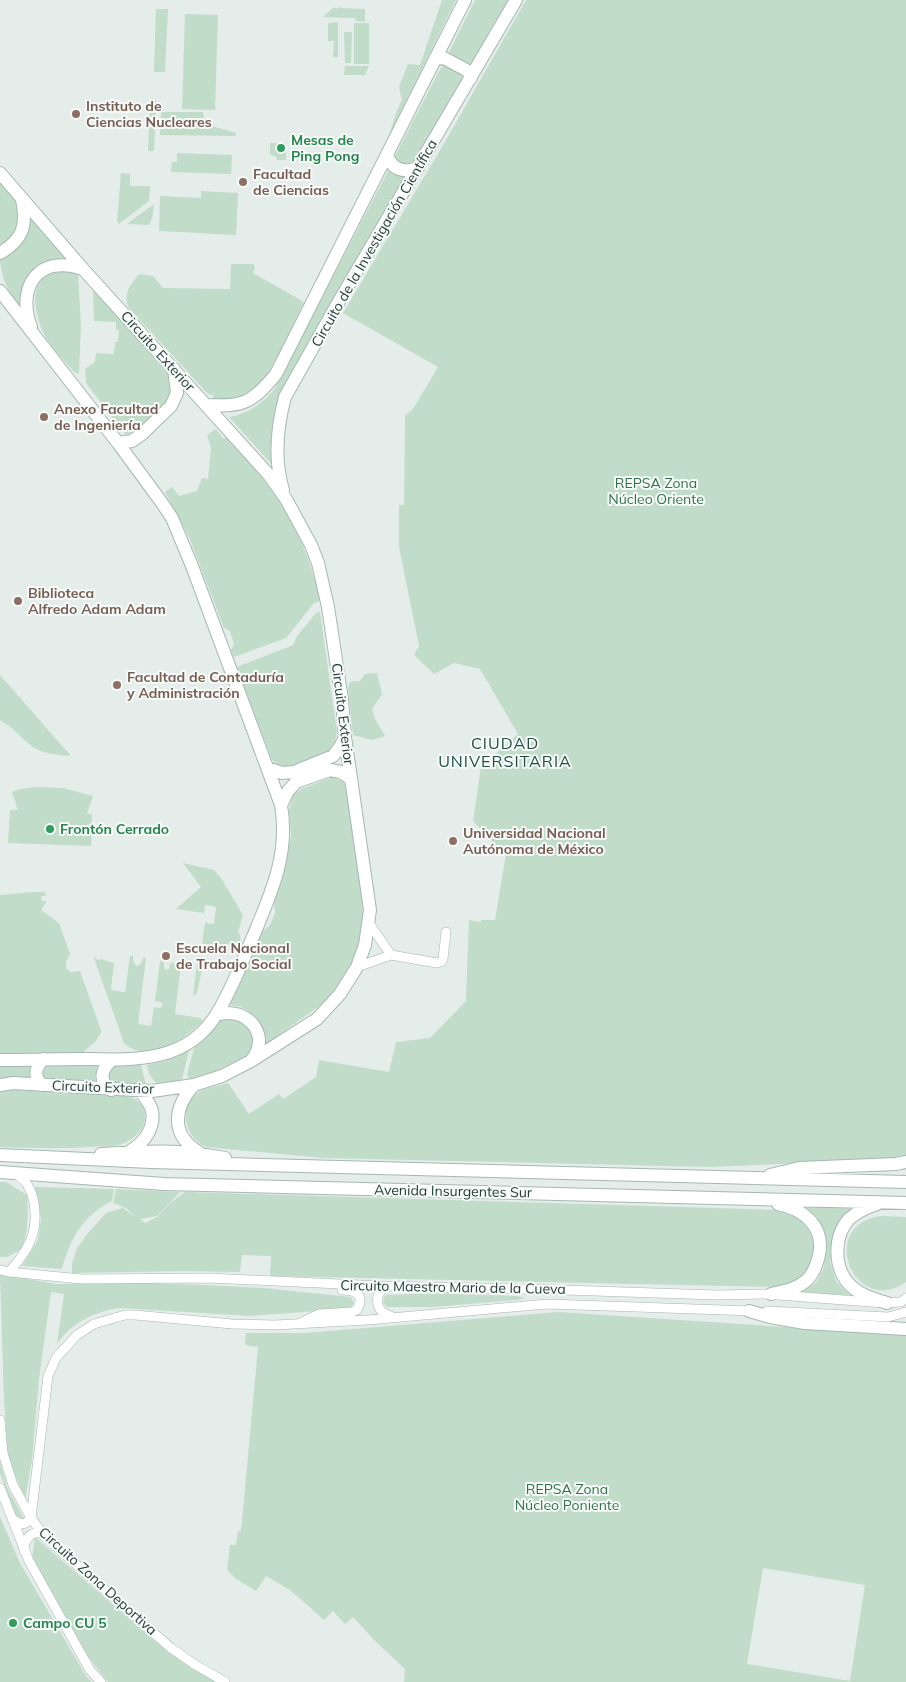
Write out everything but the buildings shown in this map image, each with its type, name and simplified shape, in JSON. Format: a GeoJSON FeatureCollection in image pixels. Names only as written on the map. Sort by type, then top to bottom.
{"type":"FeatureCollection","features":[{"type":"Feature","properties":{"kind":"street","name":"Circuito de la Investigación Científica"},"geometry":{"type":"LineString","coordinates":[[207,405],[227,406],[241,404],[250,400],[264,389],[276,374],[465,0]]}},
{"type":"Feature","properties":{"kind":"street","name":"Circuito de la Investigación Científica"},"geometry":{"type":"LineString","coordinates":[[286,500],[280,478],[278,456],[280,413],[285,397],[516,0]]}},
{"type":"Feature","properties":{"kind":"street"},"geometry":{"type":"LineString","coordinates":[[436,59],[444,58],[468,70],[471,78]]}},
{"type":"Feature","properties":{"kind":"street"},"geometry":{"type":"LineString","coordinates":[[388,154],[389,162],[400,170],[418,168]]}},
{"type":"Feature","properties":{"kind":"street","name":"Circuito Exterior"},"geometry":{"type":"LineString","coordinates":[[0,173],[83,269],[269,475],[303,528],[318,563],[328,606],[342,700],[344,737],[370,910],[365,945],[358,967],[340,994],[317,1019],[251,1061],[222,1076],[194,1085],[152,1091],[13,1083],[0,1085]]}},
{"type":"Feature","properties":{"kind":"street"},"geometry":{"type":"LineString","coordinates":[[0,253],[7,249],[21,233],[25,215],[21,197]]}},
{"type":"Feature","properties":{"kind":"street"},"geometry":{"type":"LineString","coordinates":[[34,334],[28,319],[27,297],[33,279],[42,270],[54,265],[69,264],[83,269]]}},
{"type":"Feature","properties":{"kind":"street","name":"Circuito Exterior"},"geometry":{"type":"LineString","coordinates":[[0,291],[118,443],[172,518],[192,566],[281,805],[284,820],[284,842],[277,873],[256,929],[216,1015],[194,1038],[177,1050],[142,1059],[0,1060]]}},
{"type":"Feature","properties":{"kind":"street"},"geometry":{"type":"LineString","coordinates":[[118,443],[132,441],[171,406],[177,393],[174,368]]}},
{"type":"Feature","properties":{"kind":"street"},"geometry":{"type":"LineString","coordinates":[[267,768],[282,773],[294,772],[333,756],[340,747],[344,737]]}},
{"type":"Feature","properties":{"kind":"street"},"geometry":{"type":"LineString","coordinates":[[281,805],[288,791],[296,782],[330,770],[340,772],[351,779]]}},
{"type":"Feature","properties":{"kind":"street"},"geometry":{"type":"LineString","coordinates":[[369,923],[392,955]]}},
{"type":"Feature","properties":{"kind":"street"},"geometry":{"type":"LineString","coordinates":[[358,967],[392,955],[437,963],[441,962],[446,932]]}},
{"type":"Feature","properties":{"kind":"street"},"geometry":{"type":"LineString","coordinates":[[216,1015],[225,1012],[236,1013],[247,1018],[255,1026],[258,1031],[258,1052],[251,1061]]}},
{"type":"Feature","properties":{"kind":"street"},"geometry":{"type":"LineString","coordinates":[[41,1085],[36,1077],[36,1067],[43,1059]]}},
{"type":"Feature","properties":{"kind":"street"},"geometry":{"type":"LineString","coordinates":[[110,1090],[104,1085],[102,1075],[104,1068],[112,1060]]}},
{"type":"Feature","properties":{"kind":"street"},"geometry":{"type":"LineString","coordinates":[[194,1085],[179,1106],[177,1119],[183,1138],[192,1148],[200,1153]]}},
{"type":"Feature","properties":{"kind":"street"},"geometry":{"type":"LineString","coordinates":[[130,1151],[145,1139],[152,1121],[150,1104],[140,1091]]}},
{"type":"Feature","properties":{"kind":"street"},"geometry":{"type":"LineString","coordinates":[[58,1157],[130,1151],[171,1150],[200,1153],[260,1164]]}},
{"type":"Feature","properties":{"kind":"street","name":"Avenida Insurgentes Sur"},"geometry":{"type":"LineString","coordinates":[[0,1155],[134,1162],[906,1182]]}},
{"type":"Feature","properties":{"kind":"street"},"geometry":{"type":"LineString","coordinates":[[762,1178],[784,1170],[799,1168],[906,1162]]}},
{"type":"Feature","properties":{"kind":"street","name":"Avenida Insurgentes Sur"},"geometry":{"type":"LineString","coordinates":[[0,1172],[164,1184],[906,1203]]}},
{"type":"Feature","properties":{"kind":"street"},"geometry":{"type":"LineString","coordinates":[[4,1271],[25,1252],[32,1239],[36,1216],[33,1198],[27,1184],[16,1174]]}},
{"type":"Feature","properties":{"kind":"street"},"geometry":{"type":"LineString","coordinates":[[741,1198],[793,1208],[807,1216],[817,1231],[820,1241],[820,1252],[815,1268],[810,1276],[798,1286],[771,1294]]}},
{"type":"Feature","properties":{"kind":"street"},"geometry":{"type":"LineString","coordinates":[[887,1303],[865,1295],[851,1286],[841,1271],[838,1261],[838,1248],[841,1232],[851,1217],[871,1206],[890,1202]]}},
{"type":"Feature","properties":{"kind":"street","name":"Circuito Maestro Mario de la Cueva"},"geometry":{"type":"LineString","coordinates":[[4,1271],[82,1279],[209,1278],[394,1286],[717,1295],[771,1294],[887,1303],[901,1302],[906,1298]]}},
{"type":"Feature","properties":{"kind":"street"},"geometry":{"type":"LineString","coordinates":[[294,1282],[306,1288],[354,1291],[358,1293],[360,1300],[359,1308],[354,1312],[319,1314],[297,1324]]}},
{"type":"Feature","properties":{"kind":"street"},"geometry":{"type":"LineString","coordinates":[[393,1317],[382,1312],[377,1301],[382,1290],[394,1286]]}},
{"type":"Feature","properties":{"kind":"street","name":"Circuito Maestro Mario de la Cueva"},"geometry":{"type":"LineString","coordinates":[[45,1388],[52,1367],[69,1342],[94,1324],[114,1317],[135,1315],[232,1324],[297,1324],[547,1304],[888,1317],[906,1312]]}},
{"type":"Feature","properties":{"kind":"street"},"geometry":{"type":"LineString","coordinates":[[749,1311],[770,1317],[804,1322],[906,1329]]}},
{"type":"Feature","properties":{"kind":"street","name":"Circuito Zona Deportiva"},"geometry":{"type":"LineString","coordinates":[[45,1388],[31,1518],[42,1532],[171,1648],[225,1682]]}},
{"type":"Feature","properties":{"kind":"street"},"geometry":{"type":"LineString","coordinates":[[0,1420],[3,1453],[13,1486],[31,1518],[26,1523],[21,1524],[12,1519]]}},
{"type":"Feature","properties":{"kind":"street","name":"Circuito Zona Deportiva"},"geometry":{"type":"LineString","coordinates":[[0,1488],[24,1551],[63,1625],[90,1670],[101,1682]]}},
{"type":"Feature","properties":{"kind":"street"},"geometry":{"type":"LineString","coordinates":[[24,1551],[25,1543],[30,1536],[42,1532]]}},
{"type":"Feature","properties":{"kind":"green space"},"geometry":{"type":"Polygon","coordinates":[[[442,0],[456,0],[388,138],[402,100],[399,87],[408,64],[420,65],[442,0]]]}},
{"type":"Feature","properties":{"kind":"green space"},"geometry":{"type":"Polygon","coordinates":[[[475,0],[508,0],[473,62],[470,64],[448,54],[475,0]]]}},
{"type":"Feature","properties":{"kind":"green space","name":"REPSA Zona Núcleo Oriente"},"geometry":{"type":"Polygon","coordinates":[[[526,0],[906,0],[906,1157],[897,1159],[711,1167],[323,1158],[206,1147],[193,1138],[189,1131],[186,1116],[190,1101],[195,1095],[207,1089],[228,1083],[249,1114],[279,1094],[283,1099],[316,1077],[319,1060],[389,1072],[396,1042],[430,1038],[466,1001],[469,920],[481,922],[481,920],[495,920],[507,848],[497,846],[473,821],[481,767],[518,734],[480,669],[454,663],[434,674],[414,655],[419,646],[399,547],[399,505],[404,505],[405,416],[413,409],[438,367],[343,313],[442,147],[526,0]]]}},
{"type":"Feature","properties":{"kind":"green space"},"geometry":{"type":"Polygon","coordinates":[[[340,6],[341,8],[365,9],[365,22],[356,21],[355,18],[323,17],[334,7],[338,9],[340,6]]]}},
{"type":"Feature","properties":{"kind":"green space"},"geometry":{"type":"Polygon","coordinates":[[[156,9],[168,9],[165,72],[154,72],[156,9]]]}},
{"type":"Feature","properties":{"kind":"green space"},"geometry":{"type":"Polygon","coordinates":[[[185,14],[218,15],[215,110],[182,109],[185,14]]]}},
{"type":"Feature","properties":{"kind":"green space"},"geometry":{"type":"Polygon","coordinates":[[[338,22],[338,57],[333,57],[334,41],[328,41],[328,23],[338,22]]]}},
{"type":"Feature","properties":{"kind":"green space"},"geometry":{"type":"Polygon","coordinates":[[[354,23],[369,23],[369,64],[354,64],[354,23]]]}},
{"type":"Feature","properties":{"kind":"green space"},"geometry":{"type":"Polygon","coordinates":[[[344,32],[352,32],[351,63],[345,63],[344,32]]]}},
{"type":"Feature","properties":{"kind":"green space"},"geometry":{"type":"Polygon","coordinates":[[[345,66],[369,66],[365,75],[344,75],[345,66]]]}},
{"type":"Feature","properties":{"kind":"green space"},"geometry":{"type":"Polygon","coordinates":[[[443,66],[461,74],[463,79],[413,165],[406,166],[395,160],[395,156],[443,66]]]}},
{"type":"Feature","properties":{"kind":"green space"},"geometry":{"type":"Polygon","coordinates":[[[150,100],[156,100],[154,151],[148,151],[150,100]]]}},
{"type":"Feature","properties":{"kind":"green space"},"geometry":{"type":"Polygon","coordinates":[[[161,112],[203,112],[204,119],[209,125],[236,133],[236,136],[160,135],[161,112]]]}},
{"type":"Feature","properties":{"kind":"green space"},"geometry":{"type":"Polygon","coordinates":[[[270,143],[286,143],[286,160],[277,160],[276,157],[270,154],[270,143]]]}},
{"type":"Feature","properties":{"kind":"green space"},"geometry":{"type":"Polygon","coordinates":[[[177,153],[232,155],[231,174],[171,172],[172,162],[177,162],[177,153]]]}},
{"type":"Feature","properties":{"kind":"green space"},"geometry":{"type":"Polygon","coordinates":[[[388,171],[396,175],[406,176],[281,392],[272,429],[273,466],[229,417],[254,408],[274,390],[388,171]]]}},
{"type":"Feature","properties":{"kind":"green space"},"geometry":{"type":"Polygon","coordinates":[[[121,173],[130,174],[130,186],[150,186],[149,201],[119,224],[117,221],[121,173]]]}},
{"type":"Feature","properties":{"kind":"green space"},"geometry":{"type":"Polygon","coordinates":[[[0,183],[16,202],[19,214],[16,231],[0,247],[0,183]]]}},
{"type":"Feature","properties":{"kind":"green space"},"geometry":{"type":"Polygon","coordinates":[[[201,191],[238,193],[236,235],[159,231],[160,196],[201,198],[201,191]]]}},
{"type":"Feature","properties":{"kind":"green space"},"geometry":{"type":"Polygon","coordinates":[[[154,204],[152,219],[149,225],[127,224],[154,204]]]}},
{"type":"Feature","properties":{"kind":"green space"},"geometry":{"type":"Polygon","coordinates":[[[30,216],[68,258],[58,259],[35,270],[25,318],[12,298],[5,282],[0,258],[30,216]]]}},
{"type":"Feature","properties":{"kind":"green space"},"geometry":{"type":"Polygon","coordinates":[[[231,264],[254,264],[253,273],[304,302],[272,366],[256,388],[239,398],[213,399],[213,395],[208,394],[128,307],[127,293],[139,274],[153,276],[163,288],[230,289],[231,264]]]}},
{"type":"Feature","properties":{"kind":"green space"},"geometry":{"type":"Polygon","coordinates":[[[57,270],[76,272],[78,274],[81,325],[79,374],[74,372],[48,341],[38,318],[35,298],[40,282],[47,275],[57,270]]]}},
{"type":"Feature","properties":{"kind":"green space"},"geometry":{"type":"Polygon","coordinates":[[[93,288],[172,379],[171,393],[163,405],[144,423],[126,435],[86,383],[85,369],[95,362],[96,353],[114,354],[119,330],[116,330],[116,322],[94,321],[93,288]]]}},
{"type":"Feature","properties":{"kind":"green space"},"geometry":{"type":"Polygon","coordinates":[[[216,429],[243,456],[286,512],[306,553],[320,601],[314,603],[286,638],[234,657],[231,650],[234,644],[230,631],[224,628],[190,539],[165,492],[172,487],[179,496],[197,491],[202,478],[208,479],[211,448],[207,435],[216,429]]]}},
{"type":"Feature","properties":{"kind":"green space"},"geometry":{"type":"Polygon","coordinates":[[[320,612],[337,732],[336,739],[333,746],[326,752],[293,765],[282,767],[271,758],[237,667],[293,645],[297,636],[316,613],[320,612]]]}},
{"type":"Feature","properties":{"kind":"green space"},"geometry":{"type":"Polygon","coordinates":[[[377,673],[382,694],[372,709],[375,719],[385,736],[372,740],[353,735],[348,688],[350,682],[360,681],[365,674],[377,673]]]}},
{"type":"Feature","properties":{"kind":"green space"},"geometry":{"type":"Polygon","coordinates":[[[0,675],[71,756],[51,754],[37,749],[0,720],[0,675]]]}},
{"type":"Feature","properties":{"kind":"green space"},"geometry":{"type":"Polygon","coordinates":[[[333,777],[344,782],[347,788],[362,894],[363,915],[358,946],[349,968],[338,986],[322,1004],[265,1045],[263,1030],[256,1018],[238,1006],[230,1005],[261,933],[270,925],[275,913],[274,900],[284,873],[291,836],[289,810],[293,795],[303,788],[333,777]]]}},
{"type":"Feature","properties":{"kind":"green space","name":"Frontón Cerrado"},"geometry":{"type":"Polygon","coordinates":[[[38,787],[63,788],[93,796],[87,814],[92,814],[91,846],[8,843],[10,810],[18,810],[12,792],[38,787]]]}},
{"type":"Feature","properties":{"kind":"green space"},"geometry":{"type":"Polygon","coordinates":[[[183,863],[214,870],[221,878],[243,915],[238,932],[241,944],[232,942],[220,949],[205,947],[205,944],[202,943],[205,923],[214,924],[216,907],[205,905],[204,913],[176,909],[201,887],[183,863]]]}},
{"type":"Feature","properties":{"kind":"green space"},"geometry":{"type":"Polygon","coordinates":[[[44,892],[46,896],[41,896],[42,901],[47,901],[41,910],[59,923],[70,954],[66,962],[66,968],[71,972],[80,971],[101,1030],[95,1042],[82,1053],[0,1056],[0,895],[44,892]]]}},
{"type":"Feature","properties":{"kind":"green space"},"geometry":{"type":"Polygon","coordinates":[[[130,956],[133,956],[133,961],[137,967],[143,958],[146,958],[138,1024],[151,1026],[154,1007],[160,1008],[163,1005],[161,1002],[155,1001],[160,961],[164,962],[166,970],[169,969],[170,963],[181,964],[175,1014],[200,1018],[203,1021],[176,1042],[165,1047],[144,1051],[133,1049],[124,1043],[94,958],[114,963],[111,990],[125,992],[130,956]]]}},
{"type":"Feature","properties":{"kind":"green space"},"geometry":{"type":"Polygon","coordinates":[[[198,956],[204,959],[197,993],[193,995],[198,956]]]}},
{"type":"Feature","properties":{"kind":"green space"},"geometry":{"type":"Polygon","coordinates":[[[226,1018],[245,1023],[248,1028],[253,1042],[248,1055],[215,1071],[189,1079],[187,1074],[194,1048],[221,1019],[226,1018]]]}},
{"type":"Feature","properties":{"kind":"green space"},"geometry":{"type":"Polygon","coordinates":[[[189,1050],[182,1080],[156,1083],[149,1074],[147,1065],[165,1061],[189,1050]]]}},
{"type":"Feature","properties":{"kind":"green space"},"geometry":{"type":"Polygon","coordinates":[[[116,1065],[141,1065],[146,1085],[110,1082],[106,1072],[116,1065]]]}},
{"type":"Feature","properties":{"kind":"green space"},"geometry":{"type":"Polygon","coordinates":[[[0,1066],[30,1066],[29,1078],[0,1078],[0,1066]]]}},
{"type":"Feature","properties":{"kind":"green space"},"geometry":{"type":"Polygon","coordinates":[[[97,1066],[95,1079],[97,1082],[46,1079],[42,1074],[44,1067],[97,1066]]]}},
{"type":"Feature","properties":{"kind":"green space"},"geometry":{"type":"Polygon","coordinates":[[[16,1090],[129,1096],[138,1101],[142,1106],[145,1111],[145,1120],[137,1134],[129,1141],[119,1145],[67,1148],[0,1147],[0,1091],[16,1090]]]}},
{"type":"Feature","properties":{"kind":"green space"},"geometry":{"type":"Polygon","coordinates":[[[0,1182],[6,1182],[27,1195],[28,1208],[24,1243],[18,1251],[7,1257],[0,1257],[0,1182]]]}},
{"type":"Feature","properties":{"kind":"green space"},"geometry":{"type":"Polygon","coordinates":[[[35,1187],[114,1189],[112,1201],[93,1213],[79,1229],[69,1248],[62,1269],[22,1266],[38,1240],[41,1219],[35,1187]]]}},
{"type":"Feature","properties":{"kind":"green space"},"geometry":{"type":"Polygon","coordinates":[[[116,1189],[180,1192],[157,1216],[140,1219],[145,1223],[157,1217],[170,1203],[185,1192],[779,1210],[791,1214],[801,1221],[813,1240],[814,1251],[812,1262],[806,1273],[797,1282],[774,1287],[270,1276],[271,1256],[242,1255],[240,1272],[72,1273],[72,1264],[76,1250],[106,1213],[123,1208],[136,1217],[126,1208],[113,1203],[116,1189]]]}},
{"type":"Feature","properties":{"kind":"green space"},"geometry":{"type":"Polygon","coordinates":[[[801,1206],[852,1209],[833,1237],[830,1261],[836,1281],[849,1295],[800,1293],[816,1283],[824,1267],[825,1244],[817,1217],[801,1206]]]}},
{"type":"Feature","properties":{"kind":"green space"},"geometry":{"type":"Polygon","coordinates":[[[881,1216],[906,1217],[906,1282],[887,1290],[871,1288],[858,1279],[850,1266],[847,1250],[850,1235],[861,1223],[881,1216]]]}},
{"type":"Feature","properties":{"kind":"green space"},"geometry":{"type":"Polygon","coordinates":[[[0,1274],[57,1284],[145,1283],[263,1288],[351,1297],[354,1303],[351,1307],[344,1309],[251,1316],[119,1308],[101,1312],[76,1324],[57,1344],[64,1294],[51,1292],[39,1379],[32,1460],[25,1500],[8,1456],[4,1401],[0,1274]]]}},
{"type":"Feature","properties":{"kind":"green space"},"geometry":{"type":"Polygon","coordinates":[[[436,1293],[517,1296],[525,1298],[434,1307],[387,1307],[383,1303],[384,1297],[387,1295],[436,1293]]]}},
{"type":"Feature","properties":{"kind":"green space","name":"REPSA Zona Núcleo Poniente"},"geometry":{"type":"Polygon","coordinates":[[[558,1312],[906,1335],[906,1682],[404,1682],[405,1669],[353,1617],[345,1624],[333,1611],[324,1620],[290,1590],[266,1576],[256,1591],[235,1578],[227,1570],[230,1545],[236,1545],[238,1531],[241,1531],[258,1347],[245,1345],[246,1333],[305,1333],[558,1312]],[[763,1568],[747,1664],[850,1681],[865,1585],[763,1568]]]}},
{"type":"Feature","properties":{"kind":"green space"},"geometry":{"type":"Polygon","coordinates":[[[0,1462],[7,1487],[24,1519],[17,1520],[0,1473],[0,1462]]]}},
{"type":"Feature","properties":{"kind":"green space"},"geometry":{"type":"Polygon","coordinates":[[[0,1517],[20,1563],[86,1676],[92,1682],[0,1682],[0,1517]]]}},
{"type":"Feature","properties":{"kind":"green space"},"geometry":{"type":"Polygon","coordinates":[[[35,1537],[155,1641],[216,1682],[108,1682],[82,1649],[32,1558],[35,1537]]]}},
{"type":"Feature","properties":{"kind":"place","name":"Instituto de Ciencias Nucleares"},"geometry":{"type":"Point","coordinates":[76,114]}},
{"type":"Feature","properties":{"kind":"place","name":"Mesas de Ping Pong"},"geometry":{"type":"Point","coordinates":[281,148]}},
{"type":"Feature","properties":{"kind":"place","name":"Facultad de Ciencias"},"geometry":{"type":"Point","coordinates":[243,182]}},
{"type":"Feature","properties":{"kind":"place","name":"Anexo Facultad de Ingeniería"},"geometry":{"type":"Point","coordinates":[44,417]}},
{"type":"Feature","properties":{"kind":"place","name":"Biblioteca Alfredo Adam Adam"},"geometry":{"type":"Point","coordinates":[18,601]}},
{"type":"Feature","properties":{"kind":"place","name":"Facultad de Contaduría y Administración"},"geometry":{"type":"Point","coordinates":[117,685]}},
{"type":"Feature","properties":{"kind":"place","name":"Frontón Cerrado"},"geometry":{"type":"Point","coordinates":[50,829]}},
{"type":"Feature","properties":{"kind":"place","name":"Universidad Nacional Autónoma de México"},"geometry":{"type":"Point","coordinates":[453,841]}},
{"type":"Feature","properties":{"kind":"place","name":"Escuela Nacional de Trabajo Social"},"geometry":{"type":"Point","coordinates":[166,956]}},
{"type":"Feature","properties":{"kind":"place","name":"Campo CU 5"},"geometry":{"type":"Point","coordinates":[13,1623]}},
{"type":"Feature","properties":{"kind":"district","name":"CIUDAD UNIVERSITARIA"},"geometry":{"type":"Point","coordinates":[505,752]}}]}
